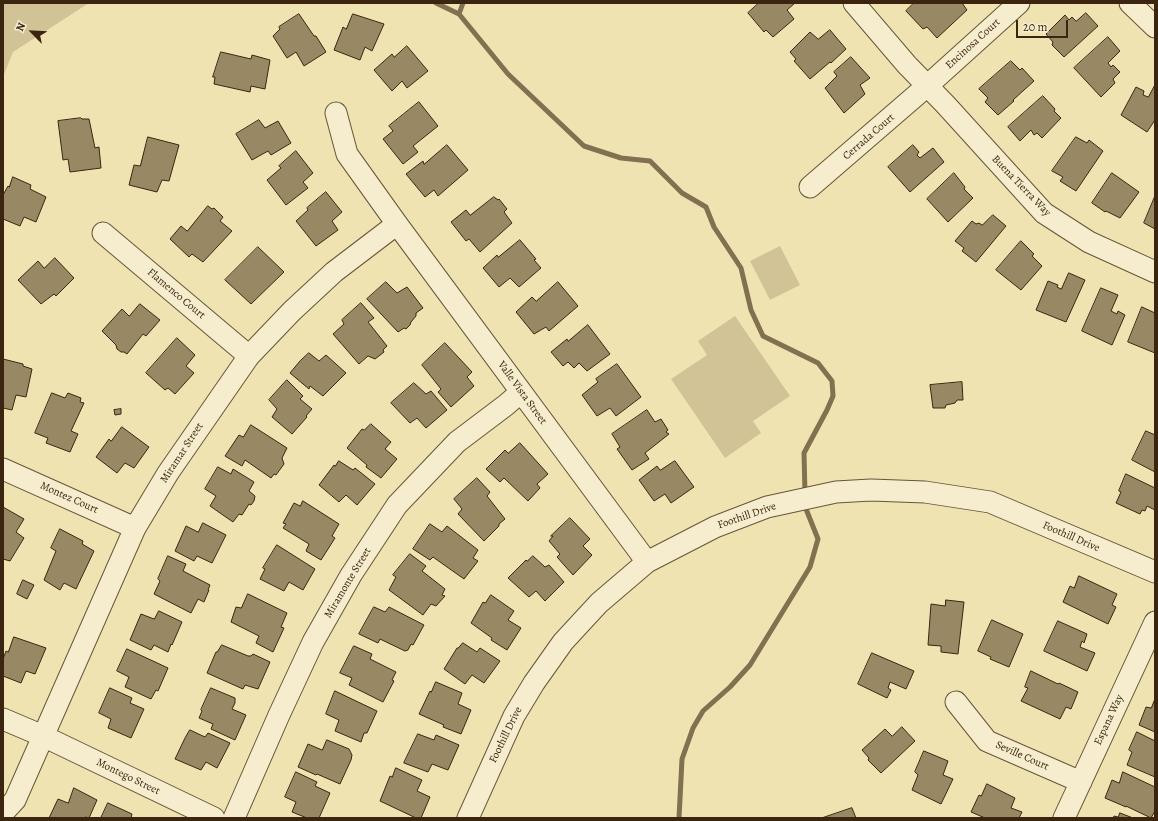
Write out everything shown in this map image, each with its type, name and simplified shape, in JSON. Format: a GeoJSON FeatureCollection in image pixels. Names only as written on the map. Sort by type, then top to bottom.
{"type":"FeatureCollection","features":[{"type":"Feature","properties":{"kind":"street","name":"Buena Tierra Way"},"geometry":{"type":"LineString","coordinates":[[854,3],[907,65],[1044,213],[1089,242],[1155,272]]}},
{"type":"Feature","properties":{"kind":"street","name":"Encinosa Court"},"geometry":{"type":"LineString","coordinates":[[927,86],[1019,3]]}},
{"type":"Feature","properties":{"kind":"street"},"geometry":{"type":"LineString","coordinates":[[1130,3],[1155,27]]}},
{"type":"Feature","properties":{"kind":"street","name":"Cerrada Court"},"geometry":{"type":"LineString","coordinates":[[810,187],[927,86]]}},
{"type":"Feature","properties":{"kind":"street","name":"Valle Vista Street"},"geometry":{"type":"LineString","coordinates":[[336,113],[347,154],[647,562]]}},
{"type":"Feature","properties":{"kind":"street","name":"Miramar Street"},"geometry":{"type":"LineString","coordinates":[[3,813],[15,800],[135,528],[168,473],[249,356],[292,311],[334,272],[397,224]]}},
{"type":"Feature","properties":{"kind":"street","name":"Flamenco Court"},"geometry":{"type":"LineString","coordinates":[[104,233],[249,356]]}},
{"type":"Feature","properties":{"kind":"street","name":"Miramonte Street"},"geometry":{"type":"LineString","coordinates":[[234,818],[313,642],[351,575],[396,505],[457,442],[521,392]]}},
{"type":"Feature","properties":{"kind":"street","name":"Montez Court"},"geometry":{"type":"LineString","coordinates":[[3,469],[135,528]]}},
{"type":"Feature","properties":{"kind":"street","name":"Foothill Drive"},"geometry":{"type":"LineString","coordinates":[[468,818],[514,716],[538,677],[563,642],[598,603],[647,562],[715,527],[767,508],[836,492],[877,490],[925,492],[990,502],[1155,572]]}},
{"type":"Feature","properties":{"kind":"street","name":"Espana Way"},"geometry":{"type":"LineString","coordinates":[[1064,818],[1155,622]]}},
{"type":"Feature","properties":{"kind":"street","name":"Seville Court"},"geometry":{"type":"LineString","coordinates":[[956,702],[987,741],[1081,782]]}},
{"type":"Feature","properties":{"kind":"street","name":"Montego Street"},"geometry":{"type":"LineString","coordinates":[[3,719],[43,736],[214,818]]}},
{"type":"Feature","properties":{"kind":"shaded area"},"geometry":{"type":"Polygon","coordinates":[[[3,3],[89,3],[13,52],[3,77],[3,3]]]}},
{"type":"Feature","properties":{"kind":"shaded area"},"geometry":{"type":"Polygon","coordinates":[[[780,246],[800,285],[770,300],[750,261],[780,246]]]}},
{"type":"Feature","properties":{"kind":"shaded area"},"geometry":{"type":"Polygon","coordinates":[[[735,316],[790,396],[753,421],[761,433],[725,458],[671,379],[707,355],[698,341],[735,316]]]}},
{"type":"Feature","properties":{"kind":"building"},"geometry":{"type":"Polygon","coordinates":[[[759,3],[795,3],[787,10],[794,19],[773,37],[766,30],[764,32],[748,13],[759,3]]]}},
{"type":"Feature","properties":{"kind":"building"},"geometry":{"type":"Polygon","coordinates":[[[914,3],[962,3],[967,10],[937,38],[927,27],[923,29],[906,11],[914,3]]]}},
{"type":"Feature","properties":{"kind":"building"},"geometry":{"type":"Polygon","coordinates":[[[1086,13],[1098,26],[1064,57],[1052,45],[1053,42],[1046,34],[1065,15],[1069,20],[1072,17],[1076,21],[1086,13]]]}},
{"type":"Feature","properties":{"kind":"building"},"geometry":{"type":"Polygon","coordinates":[[[299,14],[326,52],[304,66],[296,52],[287,58],[273,36],[280,29],[279,27],[299,14]]]}},
{"type":"Feature","properties":{"kind":"building"},"geometry":{"type":"Polygon","coordinates":[[[353,14],[384,24],[372,51],[365,47],[360,60],[334,50],[343,27],[346,29],[353,14]]]}},
{"type":"Feature","properties":{"kind":"building"},"geometry":{"type":"Polygon","coordinates":[[[830,30],[846,49],[810,79],[794,61],[796,59],[790,52],[810,32],[818,39],[830,30]]]}},
{"type":"Feature","properties":{"kind":"building"},"geometry":{"type":"Polygon","coordinates":[[[1108,37],[1120,51],[1108,63],[1111,67],[1113,65],[1120,72],[1113,79],[1115,83],[1101,97],[1074,68],[1108,37]]]}},
{"type":"Feature","properties":{"kind":"building"},"geometry":{"type":"Polygon","coordinates":[[[407,46],[428,71],[407,88],[402,81],[392,91],[374,70],[392,54],[394,57],[407,46]]]}},
{"type":"Feature","properties":{"kind":"building"},"geometry":{"type":"Polygon","coordinates":[[[221,52],[251,59],[252,55],[270,60],[265,89],[251,86],[250,92],[214,84],[215,77],[213,77],[221,52]]]}},
{"type":"Feature","properties":{"kind":"building"},"geometry":{"type":"Polygon","coordinates":[[[851,57],[870,78],[860,85],[865,94],[844,113],[825,88],[837,76],[834,72],[851,57]]]}},
{"type":"Feature","properties":{"kind":"building"},"geometry":{"type":"Polygon","coordinates":[[[1011,61],[1020,70],[1022,68],[1034,81],[998,115],[985,102],[988,98],[979,89],[1011,61]]]}},
{"type":"Feature","properties":{"kind":"building"},"geometry":{"type":"Polygon","coordinates":[[[1155,85],[1155,120],[1147,132],[1121,115],[1136,87],[1144,91],[1143,95],[1148,97],[1155,85]]]}},
{"type":"Feature","properties":{"kind":"building"},"geometry":{"type":"Polygon","coordinates":[[[1043,96],[1061,118],[1042,138],[1037,133],[1034,135],[1031,130],[1020,141],[1008,127],[1043,96]]]}},
{"type":"Feature","properties":{"kind":"building"},"geometry":{"type":"Polygon","coordinates":[[[419,102],[438,126],[413,146],[418,152],[403,164],[383,139],[393,131],[389,126],[419,102]]]}},
{"type":"Feature","properties":{"kind":"building"},"geometry":{"type":"Polygon","coordinates":[[[81,118],[89,119],[95,148],[99,147],[101,168],[70,172],[68,159],[63,160],[58,121],[81,118]]]}},
{"type":"Feature","properties":{"kind":"building"},"geometry":{"type":"Polygon","coordinates":[[[259,120],[265,128],[278,121],[291,143],[271,155],[268,151],[252,160],[236,134],[259,120]]]}},
{"type":"Feature","properties":{"kind":"building"},"geometry":{"type":"Polygon","coordinates":[[[148,137],[179,145],[169,181],[162,180],[157,192],[129,185],[134,165],[140,166],[148,137]]]}},
{"type":"Feature","properties":{"kind":"building"},"geometry":{"type":"Polygon","coordinates":[[[1076,137],[1087,143],[1089,140],[1103,151],[1076,191],[1060,181],[1063,177],[1052,171],[1076,137]]]}},
{"type":"Feature","properties":{"kind":"building"},"geometry":{"type":"Polygon","coordinates":[[[447,145],[468,170],[438,196],[434,190],[425,197],[406,174],[423,161],[424,164],[447,145]]]}},
{"type":"Feature","properties":{"kind":"building"},"geometry":{"type":"Polygon","coordinates":[[[913,145],[919,152],[917,155],[920,158],[933,148],[944,162],[910,192],[888,167],[913,145]]]}},
{"type":"Feature","properties":{"kind":"building"},"geometry":{"type":"Polygon","coordinates":[[[296,151],[313,173],[303,182],[308,188],[286,205],[267,180],[281,168],[279,166],[296,151]]]}},
{"type":"Feature","properties":{"kind":"building"},"geometry":{"type":"Polygon","coordinates":[[[954,173],[965,187],[964,189],[973,198],[948,222],[927,199],[954,173]]]}},
{"type":"Feature","properties":{"kind":"building"},"geometry":{"type":"Polygon","coordinates":[[[1112,173],[1139,192],[1120,218],[1106,211],[1105,212],[1092,203],[1112,173]]]}},
{"type":"Feature","properties":{"kind":"building"},"geometry":{"type":"Polygon","coordinates":[[[13,177],[31,185],[30,189],[46,197],[36,222],[24,217],[20,226],[3,219],[3,195],[8,186],[9,187],[13,177]]]}},
{"type":"Feature","properties":{"kind":"building"},"geometry":{"type":"Polygon","coordinates":[[[326,192],[342,212],[332,221],[338,230],[316,246],[296,221],[308,210],[307,208],[326,192]]]}},
{"type":"Feature","properties":{"kind":"building"},"geometry":{"type":"Polygon","coordinates":[[[1155,196],[1155,229],[1144,223],[1155,196]]]}},
{"type":"Feature","properties":{"kind":"building"},"geometry":{"type":"Polygon","coordinates":[[[494,197],[498,200],[499,199],[507,209],[504,212],[512,223],[480,252],[469,239],[466,241],[451,222],[466,210],[470,215],[494,197]]]}},
{"type":"Feature","properties":{"kind":"building"},"geometry":{"type":"Polygon","coordinates":[[[208,206],[212,209],[214,208],[223,217],[220,221],[232,231],[203,262],[192,254],[189,257],[170,239],[181,226],[187,231],[208,206]]]}},
{"type":"Feature","properties":{"kind":"building"},"geometry":{"type":"Polygon","coordinates":[[[993,215],[1006,226],[976,262],[962,251],[964,248],[955,241],[972,221],[976,224],[979,223],[982,225],[993,215]]]}},
{"type":"Feature","properties":{"kind":"building"},"geometry":{"type":"Polygon","coordinates":[[[520,240],[536,259],[534,260],[541,268],[519,287],[510,278],[499,287],[483,268],[497,255],[498,257],[520,240]]]}},
{"type":"Feature","properties":{"kind":"building"},"geometry":{"type":"Polygon","coordinates":[[[1021,241],[1034,254],[1032,256],[1042,266],[1021,290],[996,270],[1021,241]]]}},
{"type":"Feature","properties":{"kind":"building"},"geometry":{"type":"Polygon","coordinates":[[[258,247],[284,272],[251,304],[225,280],[258,247]]]}},
{"type":"Feature","properties":{"kind":"building"},"geometry":{"type":"Polygon","coordinates":[[[55,258],[74,278],[56,296],[54,294],[41,304],[18,280],[38,261],[44,268],[55,258]]]}},
{"type":"Feature","properties":{"kind":"building"},"geometry":{"type":"Polygon","coordinates":[[[1069,273],[1085,280],[1066,322],[1036,310],[1048,281],[1058,285],[1057,287],[1061,289],[1069,273]]]}},
{"type":"Feature","properties":{"kind":"building"},"geometry":{"type":"Polygon","coordinates":[[[386,282],[397,293],[407,287],[423,308],[416,313],[416,316],[406,329],[404,328],[398,332],[367,299],[386,282]]]}},
{"type":"Feature","properties":{"kind":"building"},"geometry":{"type":"Polygon","coordinates":[[[558,282],[578,306],[549,331],[546,327],[534,334],[516,312],[532,297],[536,301],[558,282]]]}},
{"type":"Feature","properties":{"kind":"building"},"geometry":{"type":"Polygon","coordinates":[[[1101,288],[1118,295],[1111,311],[1117,314],[1118,311],[1125,315],[1112,345],[1082,331],[1101,288]]]}},
{"type":"Feature","properties":{"kind":"building"},"geometry":{"type":"Polygon","coordinates":[[[361,303],[374,318],[368,322],[387,346],[383,350],[384,352],[375,359],[368,356],[359,364],[333,334],[344,324],[342,320],[361,303]]]}},
{"type":"Feature","properties":{"kind":"building"},"geometry":{"type":"Polygon","coordinates":[[[140,304],[160,320],[146,336],[143,334],[127,354],[117,349],[116,345],[102,331],[122,309],[129,316],[140,304]]]}},
{"type":"Feature","properties":{"kind":"building"},"geometry":{"type":"Polygon","coordinates":[[[1142,307],[1155,313],[1155,353],[1128,342],[1142,307]]]}},
{"type":"Feature","properties":{"kind":"building"},"geometry":{"type":"Polygon","coordinates":[[[588,325],[610,354],[587,371],[579,363],[574,368],[568,362],[563,366],[551,352],[588,325]]]}},
{"type":"Feature","properties":{"kind":"building"},"geometry":{"type":"Polygon","coordinates":[[[177,338],[195,355],[186,366],[194,373],[175,394],[168,388],[165,390],[146,373],[177,338]]]}},
{"type":"Feature","properties":{"kind":"building"},"geometry":{"type":"Polygon","coordinates":[[[445,343],[472,372],[467,377],[474,386],[451,407],[438,392],[441,389],[422,365],[445,343]]]}},
{"type":"Feature","properties":{"kind":"building"},"geometry":{"type":"Polygon","coordinates":[[[309,353],[319,361],[326,355],[346,373],[323,396],[310,386],[309,389],[290,373],[309,353]]]}},
{"type":"Feature","properties":{"kind":"building"},"geometry":{"type":"Polygon","coordinates":[[[3,359],[23,364],[23,366],[32,369],[26,397],[16,395],[12,410],[3,408],[3,359]]]}},
{"type":"Feature","properties":{"kind":"building"},"geometry":{"type":"Polygon","coordinates":[[[617,364],[641,397],[616,416],[610,408],[597,416],[582,395],[598,382],[596,379],[617,364]]]}},
{"type":"Feature","properties":{"kind":"building"},"geometry":{"type":"Polygon","coordinates":[[[287,380],[303,396],[300,399],[312,409],[292,434],[272,417],[277,409],[269,400],[287,380]]]}},
{"type":"Feature","properties":{"kind":"building"},"geometry":{"type":"Polygon","coordinates":[[[962,382],[963,400],[957,400],[955,403],[946,405],[945,408],[933,408],[930,385],[962,382]]]}},
{"type":"Feature","properties":{"kind":"building"},"geometry":{"type":"Polygon","coordinates":[[[414,383],[426,394],[431,391],[447,410],[426,428],[417,418],[410,423],[391,403],[414,383]]]}},
{"type":"Feature","properties":{"kind":"building"},"geometry":{"type":"Polygon","coordinates":[[[52,393],[65,398],[68,393],[81,398],[80,402],[84,403],[71,431],[78,434],[70,452],[46,443],[48,438],[35,433],[52,393]]]}},
{"type":"Feature","properties":{"kind":"building"},"geometry":{"type":"Polygon","coordinates":[[[121,409],[121,414],[115,415],[114,410],[121,409]]]}},
{"type":"Feature","properties":{"kind":"building"},"geometry":{"type":"Polygon","coordinates":[[[647,410],[655,422],[661,419],[668,430],[666,432],[669,434],[645,453],[649,459],[632,470],[617,449],[620,447],[612,434],[647,410]]]}},
{"type":"Feature","properties":{"kind":"building"},"geometry":{"type":"Polygon","coordinates":[[[371,424],[391,442],[385,449],[397,459],[381,478],[366,467],[367,465],[347,448],[362,429],[364,430],[371,424]]]}},
{"type":"Feature","properties":{"kind":"building"},"geometry":{"type":"Polygon","coordinates":[[[251,425],[287,448],[282,458],[284,464],[276,475],[274,474],[271,478],[245,460],[242,466],[225,456],[239,435],[243,437],[251,425]]]}},
{"type":"Feature","properties":{"kind":"building"},"geometry":{"type":"Polygon","coordinates":[[[122,427],[149,447],[134,468],[125,463],[117,473],[96,457],[109,439],[111,441],[122,427]]]}},
{"type":"Feature","properties":{"kind":"building"},"geometry":{"type":"Polygon","coordinates":[[[1146,431],[1155,435],[1155,472],[1132,460],[1146,431]]]}},
{"type":"Feature","properties":{"kind":"building"},"geometry":{"type":"Polygon","coordinates":[[[520,443],[548,474],[537,484],[540,488],[528,501],[504,478],[500,482],[486,469],[505,450],[508,453],[520,443]]]}},
{"type":"Feature","properties":{"kind":"building"},"geometry":{"type":"Polygon","coordinates":[[[339,461],[353,470],[355,468],[375,484],[357,505],[346,495],[339,502],[319,485],[334,465],[335,466],[339,461]]]}},
{"type":"Feature","properties":{"kind":"building"},"geometry":{"type":"Polygon","coordinates":[[[675,461],[694,487],[671,503],[665,494],[654,501],[639,480],[657,466],[660,470],[675,461]]]}},
{"type":"Feature","properties":{"kind":"building"},"geometry":{"type":"Polygon","coordinates":[[[218,467],[231,474],[233,469],[254,482],[249,491],[255,496],[254,501],[251,505],[249,504],[242,515],[239,514],[233,522],[210,506],[216,496],[205,489],[218,467]]]}},
{"type":"Feature","properties":{"kind":"building"},"geometry":{"type":"Polygon","coordinates":[[[1126,474],[1155,488],[1155,510],[1147,506],[1145,511],[1142,510],[1140,514],[1116,503],[1126,474]]]}},
{"type":"Feature","properties":{"kind":"building"},"geometry":{"type":"Polygon","coordinates":[[[477,478],[490,492],[487,496],[505,519],[484,541],[458,514],[462,509],[454,499],[477,478]]]}},
{"type":"Feature","properties":{"kind":"building"},"geometry":{"type":"Polygon","coordinates":[[[303,501],[339,524],[332,536],[335,538],[321,560],[306,551],[309,544],[283,528],[286,524],[283,523],[294,503],[300,506],[303,501]]]}},
{"type":"Feature","properties":{"kind":"building"},"geometry":{"type":"Polygon","coordinates":[[[3,507],[24,519],[16,532],[24,538],[10,561],[3,559],[3,507]]]}},
{"type":"Feature","properties":{"kind":"building"},"geometry":{"type":"Polygon","coordinates":[[[570,518],[590,539],[583,546],[592,555],[573,575],[557,557],[560,554],[549,541],[553,536],[551,536],[570,518]]]}},
{"type":"Feature","properties":{"kind":"building"},"geometry":{"type":"Polygon","coordinates":[[[203,523],[226,535],[212,563],[197,556],[194,561],[175,551],[186,526],[198,532],[203,523]]]}},
{"type":"Feature","properties":{"kind":"building"},"geometry":{"type":"Polygon","coordinates":[[[430,524],[442,532],[447,526],[478,550],[473,558],[478,561],[464,579],[433,557],[430,560],[413,549],[430,524]]]}},
{"type":"Feature","properties":{"kind":"building"},"geometry":{"type":"Polygon","coordinates":[[[60,529],[83,541],[82,544],[94,551],[76,589],[64,583],[60,590],[44,580],[56,551],[51,548],[60,529]]]}},
{"type":"Feature","properties":{"kind":"building"},"geometry":{"type":"Polygon","coordinates":[[[277,545],[315,569],[303,590],[289,582],[284,591],[260,579],[265,569],[263,568],[277,545]]]}},
{"type":"Feature","properties":{"kind":"building"},"geometry":{"type":"Polygon","coordinates":[[[410,554],[426,566],[422,571],[445,589],[442,595],[445,596],[436,606],[431,604],[423,615],[389,590],[396,577],[393,575],[410,554]]]}},
{"type":"Feature","properties":{"kind":"building"},"geometry":{"type":"Polygon","coordinates":[[[168,556],[186,564],[183,571],[210,585],[204,602],[198,599],[191,613],[154,594],[160,581],[158,579],[168,556]]]}},
{"type":"Feature","properties":{"kind":"building"},"geometry":{"type":"Polygon","coordinates":[[[533,556],[545,567],[549,565],[564,582],[545,601],[536,591],[529,597],[508,578],[526,560],[527,561],[533,556]]]}},
{"type":"Feature","properties":{"kind":"building"},"geometry":{"type":"Polygon","coordinates":[[[1079,576],[1117,594],[1112,605],[1116,607],[1108,624],[1063,602],[1070,586],[1074,588],[1079,576]]]}},
{"type":"Feature","properties":{"kind":"building"},"geometry":{"type":"Polygon","coordinates":[[[23,580],[34,585],[27,599],[17,594],[23,580]]]}},
{"type":"Feature","properties":{"kind":"building"},"geometry":{"type":"Polygon","coordinates":[[[248,594],[287,613],[281,627],[284,628],[273,652],[256,643],[259,636],[231,622],[236,607],[241,608],[248,594]]]}},
{"type":"Feature","properties":{"kind":"building"},"geometry":{"type":"Polygon","coordinates":[[[491,595],[514,611],[508,620],[521,628],[507,650],[491,640],[492,638],[471,623],[483,602],[485,603],[491,595]]]}},
{"type":"Feature","properties":{"kind":"building"},"geometry":{"type":"Polygon","coordinates":[[[946,600],[964,602],[958,654],[941,652],[941,646],[928,645],[931,604],[945,606],[946,600]]]}},
{"type":"Feature","properties":{"kind":"building"},"geometry":{"type":"Polygon","coordinates":[[[374,607],[385,612],[389,607],[424,625],[413,645],[411,644],[408,650],[405,651],[380,639],[378,643],[359,634],[374,607]]]}},
{"type":"Feature","properties":{"kind":"building"},"geometry":{"type":"Polygon","coordinates":[[[159,611],[182,622],[168,652],[154,645],[151,650],[130,640],[141,614],[154,619],[159,611]]]}},
{"type":"Feature","properties":{"kind":"building"},"geometry":{"type":"Polygon","coordinates":[[[992,620],[1023,634],[1009,667],[990,659],[991,657],[978,651],[992,620]]]}},
{"type":"Feature","properties":{"kind":"building"},"geometry":{"type":"Polygon","coordinates":[[[1058,621],[1087,634],[1084,643],[1082,641],[1080,647],[1095,653],[1087,671],[1044,651],[1058,621]]]}},
{"type":"Feature","properties":{"kind":"building"},"geometry":{"type":"Polygon","coordinates":[[[14,637],[46,648],[35,674],[26,671],[21,683],[3,676],[3,659],[6,651],[8,652],[14,637]]]}},
{"type":"Feature","properties":{"kind":"building"},"geometry":{"type":"Polygon","coordinates":[[[463,643],[477,652],[480,648],[500,661],[484,683],[472,675],[465,684],[444,669],[457,648],[463,643]]]}},
{"type":"Feature","properties":{"kind":"building"},"geometry":{"type":"Polygon","coordinates":[[[222,645],[248,656],[253,654],[270,662],[258,689],[245,685],[243,689],[207,673],[216,652],[222,645]]]}},
{"type":"Feature","properties":{"kind":"building"},"geometry":{"type":"Polygon","coordinates":[[[354,646],[372,654],[370,659],[396,672],[392,680],[394,681],[383,702],[349,685],[352,678],[340,673],[354,646]]]}},
{"type":"Feature","properties":{"kind":"building"},"geometry":{"type":"Polygon","coordinates":[[[127,649],[168,668],[158,691],[156,690],[151,699],[125,687],[129,677],[117,671],[127,649]]]}},
{"type":"Feature","properties":{"kind":"building"},"geometry":{"type":"Polygon","coordinates":[[[872,653],[914,671],[906,689],[890,682],[888,688],[891,690],[887,698],[858,684],[872,653]]]}},
{"type":"Feature","properties":{"kind":"building"},"geometry":{"type":"Polygon","coordinates":[[[1031,671],[1078,692],[1071,709],[1066,707],[1060,719],[1021,701],[1028,688],[1025,687],[1031,671]]]}},
{"type":"Feature","properties":{"kind":"building"},"geometry":{"type":"Polygon","coordinates":[[[436,682],[462,693],[458,704],[471,710],[461,734],[443,727],[444,725],[419,714],[436,682]]]}},
{"type":"Feature","properties":{"kind":"building"},"geometry":{"type":"Polygon","coordinates":[[[110,688],[132,698],[130,703],[144,709],[131,738],[108,728],[111,719],[99,713],[110,688]]]}},
{"type":"Feature","properties":{"kind":"building"},"geometry":{"type":"Polygon","coordinates":[[[211,688],[235,698],[235,703],[232,709],[246,715],[235,740],[211,729],[213,724],[199,718],[211,688]]]}},
{"type":"Feature","properties":{"kind":"building"},"geometry":{"type":"Polygon","coordinates":[[[335,691],[377,711],[367,733],[364,733],[361,742],[335,731],[339,720],[326,714],[335,691]]]}},
{"type":"Feature","properties":{"kind":"building"},"geometry":{"type":"Polygon","coordinates":[[[1155,699],[1155,732],[1139,725],[1146,707],[1151,708],[1155,699]]]}},
{"type":"Feature","properties":{"kind":"building"},"geometry":{"type":"Polygon","coordinates":[[[902,727],[915,741],[881,773],[868,760],[869,758],[862,750],[885,729],[892,736],[902,727]]]}},
{"type":"Feature","properties":{"kind":"building"},"geometry":{"type":"Polygon","coordinates":[[[190,730],[205,737],[208,733],[230,743],[217,768],[206,762],[201,770],[175,759],[190,730]]]}},
{"type":"Feature","properties":{"kind":"building"},"geometry":{"type":"Polygon","coordinates":[[[1137,732],[1155,741],[1155,777],[1127,765],[1132,752],[1129,750],[1137,732]]]}},
{"type":"Feature","properties":{"kind":"building"},"geometry":{"type":"Polygon","coordinates":[[[418,734],[434,740],[436,735],[459,745],[448,770],[432,764],[428,772],[404,763],[418,734]]]}},
{"type":"Feature","properties":{"kind":"building"},"geometry":{"type":"Polygon","coordinates":[[[327,740],[349,749],[352,755],[340,784],[298,767],[308,744],[322,750],[327,740]]]}},
{"type":"Feature","properties":{"kind":"building"},"geometry":{"type":"Polygon","coordinates":[[[924,751],[948,761],[943,775],[953,779],[941,804],[912,790],[918,775],[915,772],[924,751]]]}},
{"type":"Feature","properties":{"kind":"building"},"geometry":{"type":"Polygon","coordinates":[[[396,768],[422,780],[417,791],[430,797],[421,818],[416,818],[380,801],[390,776],[392,777],[396,768]]]}},
{"type":"Feature","properties":{"kind":"building"},"geometry":{"type":"Polygon","coordinates":[[[296,772],[317,782],[315,786],[330,793],[319,818],[307,818],[292,812],[296,802],[285,797],[296,772]]]}},
{"type":"Feature","properties":{"kind":"building"},"geometry":{"type":"Polygon","coordinates":[[[1123,772],[1155,787],[1155,811],[1151,818],[1105,798],[1112,780],[1119,783],[1123,772]]]}},
{"type":"Feature","properties":{"kind":"building"},"geometry":{"type":"Polygon","coordinates":[[[987,784],[1015,798],[1011,808],[1022,812],[1019,818],[985,818],[971,812],[979,795],[981,796],[987,784]]]}},
{"type":"Feature","properties":{"kind":"building"},"geometry":{"type":"Polygon","coordinates":[[[74,788],[97,800],[89,818],[49,818],[58,799],[68,803],[74,788]]]}},
{"type":"Feature","properties":{"kind":"building"},"geometry":{"type":"Polygon","coordinates":[[[108,803],[132,814],[131,818],[101,818],[108,803]]]}},
{"type":"Feature","properties":{"kind":"building"},"geometry":{"type":"Polygon","coordinates":[[[852,808],[856,818],[822,818],[852,808]]]}},
{"type":"Feature","properties":{"kind":"building"},"geometry":{"type":"Polygon","coordinates":[[[1120,813],[1133,818],[1113,818],[1114,816],[1118,817],[1120,813]]]}},
{"type":"Feature","properties":{"kind":"waterway"},"geometry":{"type":"LineString","coordinates":[[436,3],[459,14],[508,74],[584,146],[621,158],[650,161],[682,193],[706,207],[714,227],[741,268],[751,310],[763,336],[818,363],[832,381],[833,396],[804,453],[805,494]]}},
{"type":"Feature","properties":{"kind":"waterway"},"geometry":{"type":"LineString","coordinates":[[459,14],[463,3]]}},
{"type":"Feature","properties":{"kind":"waterway"},"geometry":{"type":"LineString","coordinates":[[679,818],[682,759],[693,728],[703,711],[730,687],[750,665],[810,567],[818,539],[806,509],[805,502]]}}]}
